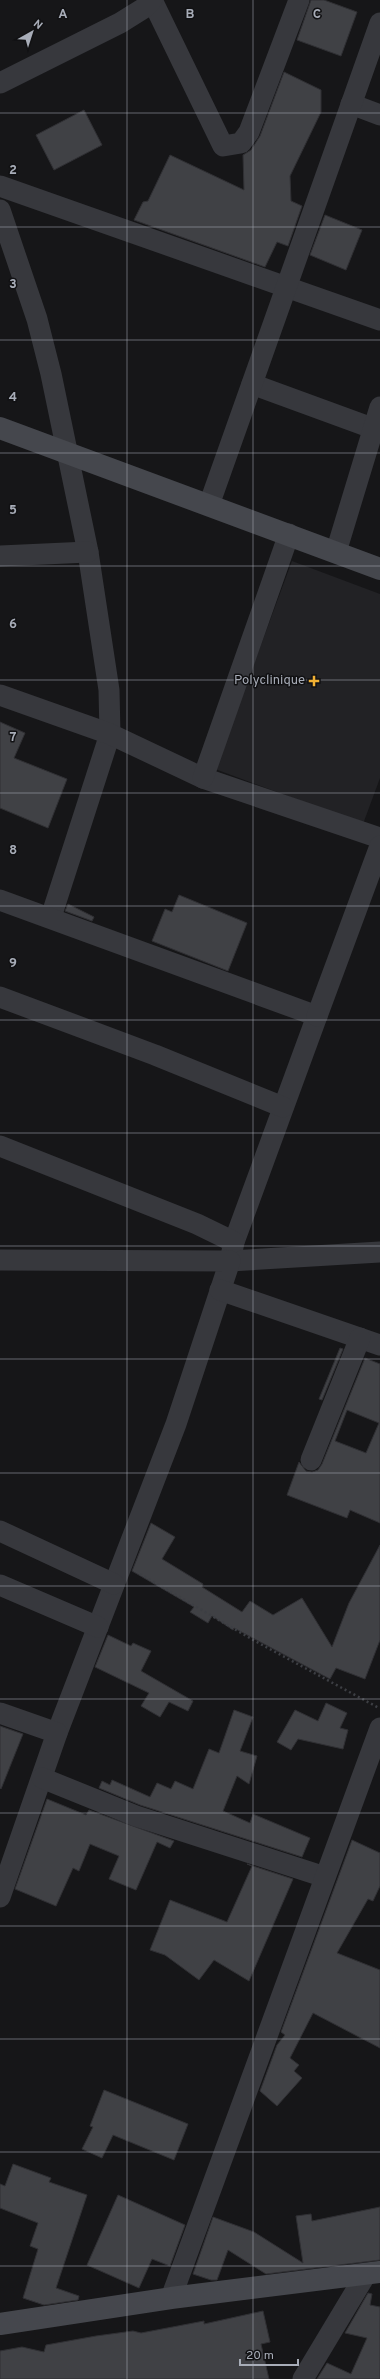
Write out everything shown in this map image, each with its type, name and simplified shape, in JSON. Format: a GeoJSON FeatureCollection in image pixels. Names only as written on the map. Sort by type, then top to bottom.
{"type":"FeatureCollection","features":[{"type":"Feature","properties":{"kind":"street"},"geometry":{"type":"LineString","coordinates":[[0,83],[120,23],[144,8],[152,0],[223,146],[241,143],[249,132],[299,0]]}},
{"type":"Feature","properties":{"kind":"street"},"geometry":{"type":"LineString","coordinates":[[209,505],[380,24]]}},
{"type":"Feature","properties":{"kind":"street"},"geometry":{"type":"LineString","coordinates":[[351,104],[380,115]]}},
{"type":"Feature","properties":{"kind":"street"},"geometry":{"type":"LineString","coordinates":[[0,186],[286,289],[380,320]]}},
{"type":"Feature","properties":{"kind":"street"},"geometry":{"type":"LineString","coordinates":[[0,210],[37,319],[88,552],[109,690],[110,734],[50,917]]}},
{"type":"Feature","properties":{"kind":"street"},"geometry":{"type":"LineString","coordinates":[[252,384],[377,430]]}},
{"type":"Feature","properties":{"kind":"street"},"geometry":{"type":"LineString","coordinates":[[336,552],[377,430],[380,407]]}},
{"type":"Feature","properties":{"kind":"street"},"geometry":{"type":"LineString","coordinates":[[0,428],[380,569]]}},
{"type":"Feature","properties":{"kind":"street"},"geometry":{"type":"LineString","coordinates":[[203,778],[289,534]]}},
{"type":"Feature","properties":{"kind":"street"},"geometry":{"type":"LineString","coordinates":[[0,556],[88,552]]}},
{"type":"Feature","properties":{"kind":"street"},"geometry":{"type":"LineString","coordinates":[[0,694],[110,734],[203,778],[380,838]]}},
{"type":"Feature","properties":{"kind":"street"},"geometry":{"type":"LineString","coordinates":[[0,1897],[57,1733],[176,1424],[232,1252],[283,1107],[380,846]]}},
{"type":"Feature","properties":{"kind":"street"},"geometry":{"type":"LineString","coordinates":[[0,900],[50,917],[317,1016]]}},
{"type":"Feature","properties":{"kind":"street"},"geometry":{"type":"LineString","coordinates":[[0,997],[154,1055],[283,1107]]}},
{"type":"Feature","properties":{"kind":"street"},"geometry":{"type":"LineString","coordinates":[[0,1146],[197,1224],[232,1252]]}},
{"type":"Feature","properties":{"kind":"street"},"geometry":{"type":"LineString","coordinates":[[0,1260],[232,1252],[380,1252]]}},
{"type":"Feature","properties":{"kind":"street"},"geometry":{"type":"LineString","coordinates":[[220,1290],[380,1345]]}},
{"type":"Feature","properties":{"kind":"street"},"geometry":{"type":"LineString","coordinates":[[312,1460],[360,1338]]}},
{"type":"Feature","properties":{"kind":"street"},"geometry":{"type":"LineString","coordinates":[[0,1531],[114,1584]]}},
{"type":"Feature","properties":{"kind":"street"},"geometry":{"type":"LineString","coordinates":[[0,1585],[98,1627]]}},
{"type":"Feature","properties":{"kind":"street"},"geometry":{"type":"LineString","coordinates":[[0,1713],[57,1733]]}},
{"type":"Feature","properties":{"kind":"street"},"geometry":{"type":"LineString","coordinates":[[171,2298],[380,1728]]}},
{"type":"Feature","properties":{"kind":"street"},"geometry":{"type":"LineString","coordinates":[[42,1778],[136,1816],[325,1877]]}},
{"type":"Feature","properties":{"kind":"street"},"geometry":{"type":"LineString","coordinates":[[0,2324],[171,2298],[373,2273]]}},
{"type":"Feature","properties":{"kind":"street"},"geometry":{"type":"LineString","coordinates":[[303,2379],[373,2273]]}},
{"type":"Feature","properties":{"kind":"path"},"geometry":{"type":"LineString","coordinates":[[122,1563],[240,1633],[380,1708]]}},
{"type":"Feature","properties":{"kind":"shaded area","name":"Polyclinique"},"geometry":{"type":"Polygon","coordinates":[[[292,561],[380,594],[380,778],[363,824],[215,769],[292,561]]]}},
{"type":"Feature","properties":{"kind":"building"},"geometry":{"type":"Polygon","coordinates":[[[311,0],[324,0],[357,12],[341,56],[297,40],[311,0]]]}},
{"type":"Feature","properties":{"kind":"building"},"geometry":{"type":"Polygon","coordinates":[[[284,72],[321,90],[321,112],[290,176],[291,201],[302,206],[288,246],[277,242],[265,267],[134,220],[143,202],[148,201],[170,155],[244,190],[243,155],[251,150],[260,136],[284,72]]]}},
{"type":"Feature","properties":{"kind":"building"},"geometry":{"type":"Polygon","coordinates":[[[84,110],[102,145],[54,170],[36,135],[84,110]]]}},
{"type":"Feature","properties":{"kind":"building"},"geometry":{"type":"Polygon","coordinates":[[[325,215],[362,230],[346,270],[310,255],[325,215]]]}},
{"type":"Feature","properties":{"kind":"building"},"geometry":{"type":"Polygon","coordinates":[[[0,722],[25,733],[14,758],[67,779],[48,828],[0,808],[0,722]]]}},
{"type":"Feature","properties":{"kind":"building"},"geometry":{"type":"Polygon","coordinates":[[[179,895],[247,923],[228,971],[152,941],[165,909],[172,912],[179,895]]]}},
{"type":"Feature","properties":{"kind":"building"},"geometry":{"type":"Polygon","coordinates":[[[68,904],[94,917],[92,921],[65,911],[68,904]]]}},
{"type":"Feature","properties":{"kind":"building"},"geometry":{"type":"Polygon","coordinates":[[[340,1348],[343,1349],[322,1400],[319,1399],[340,1348]]]}},
{"type":"Feature","properties":{"kind":"building"},"geometry":{"type":"Polygon","coordinates":[[[365,1358],[380,1364],[380,1523],[350,1510],[347,1518],[287,1495],[299,1462],[306,1471],[312,1472],[318,1470],[322,1464],[365,1358]],[[347,1410],[335,1441],[366,1453],[379,1423],[347,1410]]]}},
{"type":"Feature","properties":{"kind":"building"},"geometry":{"type":"Polygon","coordinates":[[[151,1523],[175,1537],[162,1559],[203,1584],[202,1587],[242,1612],[250,1601],[273,1615],[302,1598],[332,1647],[349,1603],[380,1545],[380,1640],[365,1679],[336,1668],[330,1679],[234,1628],[233,1630],[212,1616],[208,1623],[190,1612],[194,1607],[132,1571],[151,1523]]]}},
{"type":"Feature","properties":{"kind":"building"},"geometry":{"type":"Polygon","coordinates":[[[108,1635],[131,1646],[133,1643],[151,1651],[141,1671],[193,1701],[188,1711],[169,1702],[160,1717],[141,1706],[149,1693],[95,1667],[108,1635]]]}},
{"type":"Feature","properties":{"kind":"building"},"geometry":{"type":"Polygon","coordinates":[[[326,1703],[347,1713],[340,1728],[348,1730],[343,1749],[298,1739],[291,1750],[277,1742],[295,1710],[318,1721],[326,1703]]]}},
{"type":"Feature","properties":{"kind":"building"},"geometry":{"type":"Polygon","coordinates":[[[234,1710],[253,1717],[240,1751],[257,1756],[249,1784],[237,1776],[223,1811],[250,1823],[253,1814],[310,1838],[302,1857],[140,1805],[99,1788],[102,1781],[110,1785],[112,1780],[150,1797],[157,1783],[171,1789],[175,1781],[193,1789],[209,1749],[219,1753],[234,1710]]]}},
{"type":"Feature","properties":{"kind":"building"},"geometry":{"type":"Polygon","coordinates":[[[0,1726],[23,1734],[1,1789],[0,1788],[0,1726]]]}},
{"type":"Feature","properties":{"kind":"building"},"geometry":{"type":"Polygon","coordinates":[[[47,1799],[86,1815],[89,1810],[174,1841],[170,1848],[157,1842],[136,1890],[109,1879],[119,1856],[90,1844],[79,1871],[73,1868],[56,1906],[15,1889],[47,1799]]]}},
{"type":"Feature","properties":{"kind":"building"},"geometry":{"type":"Polygon","coordinates":[[[352,1840],[380,1853],[380,1886],[373,1901],[368,1899],[337,1953],[380,1970],[380,2048],[313,2013],[290,2058],[299,2065],[294,2071],[302,2078],[277,2106],[260,2091],[277,2045],[285,2035],[281,2032],[352,1840]]]}},
{"type":"Feature","properties":{"kind":"building"},"geometry":{"type":"Polygon","coordinates":[[[247,1864],[293,1879],[249,1981],[214,1960],[199,1980],[165,1955],[150,1950],[170,1900],[227,1922],[252,1866],[247,1864]]]}},
{"type":"Feature","properties":{"kind":"building"},"geometry":{"type":"Polygon","coordinates":[[[104,2090],[188,2124],[174,2160],[113,2135],[102,2158],[82,2149],[93,2127],[90,2126],[104,2090]]]}},
{"type":"Feature","properties":{"kind":"building"},"geometry":{"type":"Polygon","coordinates":[[[13,2164],[51,2178],[49,2182],[87,2195],[56,2288],[79,2296],[78,2300],[44,2305],[23,2298],[38,2249],[30,2246],[38,2223],[0,2208],[0,2184],[5,2186],[13,2164]]]}},
{"type":"Feature","properties":{"kind":"building"},"geometry":{"type":"Polygon","coordinates":[[[118,2195],[185,2225],[170,2266],[152,2259],[139,2288],[87,2265],[118,2195]]]}},
{"type":"Feature","properties":{"kind":"building"},"geometry":{"type":"Polygon","coordinates":[[[380,2207],[380,2260],[266,2274],[228,2250],[217,2280],[211,2280],[193,2274],[213,2217],[254,2232],[303,2263],[296,2216],[311,2214],[312,2221],[380,2207]]]}},
{"type":"Feature","properties":{"kind":"building"},"geometry":{"type":"Polygon","coordinates":[[[368,2293],[372,2294],[370,2305],[380,2307],[380,2379],[317,2379],[327,2363],[351,2374],[367,2338],[345,2333],[368,2293]]]}},
{"type":"Feature","properties":{"kind":"building"},"geometry":{"type":"Polygon","coordinates":[[[263,2311],[270,2342],[261,2344],[269,2379],[0,2379],[0,2351],[22,2347],[44,2352],[46,2345],[133,2331],[141,2333],[204,2321],[204,2324],[263,2311]]]}},
{"type":"Feature","properties":{"kind":"place","name":"Polyclinique"},"geometry":{"type":"Point","coordinates":[314,681]}}]}
